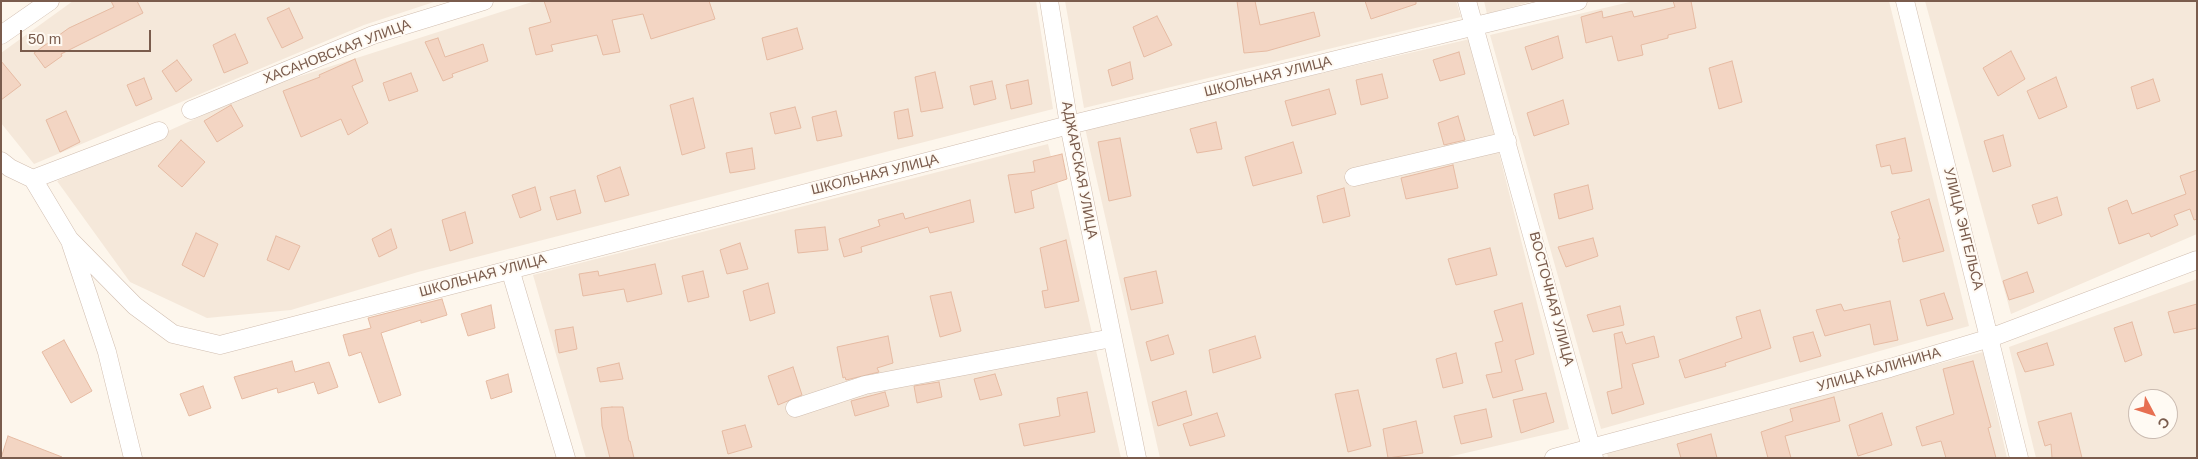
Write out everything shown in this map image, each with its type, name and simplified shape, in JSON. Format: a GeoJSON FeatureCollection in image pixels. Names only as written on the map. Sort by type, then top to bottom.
{"type":"FeatureCollection","features":[{"type":"Feature","properties":{"kind":"street"},"geometry":{"type":"LineString","coordinates":[[1,35],[50,1]]}},
{"type":"Feature","properties":{"kind":"street","name":"ХАСАНОВСКАЯ УЛИЦА"},"geometry":{"type":"LineString","coordinates":[[191,110],[373,35],[484,1]]}},
{"type":"Feature","properties":{"kind":"street","name":"АДЖАРСКАЯ УЛИЦА"},"geometry":{"type":"LineString","coordinates":[[1049,1],[1069,126],[1137,458]]}},
{"type":"Feature","properties":{"kind":"street","name":"ВОСТОЧНАЯ УЛИЦА"},"geometry":{"type":"LineString","coordinates":[[1467,1],[1593,453]]}},
{"type":"Feature","properties":{"kind":"street","name":"ШКОЛЬНАЯ УЛИЦА"},"geometry":{"type":"LineString","coordinates":[[69,239],[135,306],[174,334],[220,345],[1069,126],[1578,1]]}},
{"type":"Feature","properties":{"kind":"street","name":"УЛИЦА ЭНГЕЛЬСА"},"geometry":{"type":"LineString","coordinates":[[1906,1],[2019,458]]}},
{"type":"Feature","properties":{"kind":"street"},"geometry":{"type":"LineString","coordinates":[[33,178],[159,131]]}},
{"type":"Feature","properties":{"kind":"street"},"geometry":{"type":"LineString","coordinates":[[1354,177],[1507,141]]}},
{"type":"Feature","properties":{"kind":"street"},"geometry":{"type":"LineString","coordinates":[[1,161],[33,178],[69,239],[106,352],[133,458]]}},
{"type":"Feature","properties":{"kind":"street","name":"УЛИЦА КАЛИНИНА"},"geometry":{"type":"LineString","coordinates":[[1554,458],[1593,453],[1990,338],[2197,260]]}},
{"type":"Feature","properties":{"kind":"street"},"geometry":{"type":"LineString","coordinates":[[510,269],[566,458]]}},
{"type":"Feature","properties":{"kind":"street"},"geometry":{"type":"LineString","coordinates":[[795,408],[864,385],[1112,338]]}},
{"type":"Feature","properties":{"kind":"shaded area"},"geometry":{"type":"Polygon","coordinates":[[[73,1],[437,1],[364,25],[34,164],[1,123],[1,53],[73,1]]]}},
{"type":"Feature","properties":{"kind":"shaded area"},"geometry":{"type":"Polygon","coordinates":[[[535,1],[1036,1],[1053,109],[418,272],[291,310],[207,318],[130,282],[57,181],[266,87],[535,1]]]}},
{"type":"Feature","properties":{"kind":"shaded area"},"geometry":{"type":"Polygon","coordinates":[[[1065,1],[1456,1],[1461,17],[1084,108],[1065,1]]]}},
{"type":"Feature","properties":{"kind":"shaded area"},"geometry":{"type":"Polygon","coordinates":[[[1484,1],[1533,1],[1487,14],[1484,1]]]}},
{"type":"Feature","properties":{"kind":"shaded area"},"geometry":{"type":"Polygon","coordinates":[[[1634,1],[1889,1],[1969,326],[1601,429],[1490,35],[1634,1]]]}},
{"type":"Feature","properties":{"kind":"shaded area"},"geometry":{"type":"Polygon","coordinates":[[[1925,1],[2197,1],[2197,234],[2011,314],[1925,1]]]}},
{"type":"Feature","properties":{"kind":"shaded area"},"geometry":{"type":"Polygon","coordinates":[[[1470,39],[1569,429],[1444,458],[1160,458],[1085,128],[1470,39]]]}},
{"type":"Feature","properties":{"kind":"shaded area"},"geometry":{"type":"Polygon","coordinates":[[[1048,144],[1121,458],[586,458],[533,275],[1048,144]]]}},
{"type":"Feature","properties":{"kind":"shaded area"},"geometry":{"type":"Polygon","coordinates":[[[2197,279],[2197,458],[2036,458],[2009,347],[2197,279]]]}},
{"type":"Feature","properties":{"kind":"shaded area"},"geometry":{"type":"Polygon","coordinates":[[[1983,352],[2007,458],[1608,458],[1607,452],[1983,352]]]}},
{"type":"Feature","properties":{"kind":"building"},"geometry":{"type":"Polygon","coordinates":[[[111,1],[137,1],[143,13],[61,54],[62,56],[45,68],[34,53],[69,28],[114,7],[111,1]]]}},
{"type":"Feature","properties":{"kind":"building"},"geometry":{"type":"Polygon","coordinates":[[[544,1],[709,1],[715,19],[651,39],[643,14],[612,20],[620,52],[603,55],[597,35],[551,45],[553,51],[536,55],[529,28],[551,22],[544,1]]]}},
{"type":"Feature","properties":{"kind":"building"},"geometry":{"type":"Polygon","coordinates":[[[1237,1],[1255,1],[1260,25],[1314,12],[1320,36],[1267,51],[1244,53],[1237,1]]]}},
{"type":"Feature","properties":{"kind":"building"},"geometry":{"type":"Polygon","coordinates":[[[1365,1],[1416,1],[1416,4],[1371,19],[1365,1]]]}},
{"type":"Feature","properties":{"kind":"building"},"geometry":{"type":"Polygon","coordinates":[[[1673,1],[1691,1],[1696,28],[1668,35],[1668,38],[1641,45],[1643,55],[1618,61],[1612,36],[1586,43],[1581,17],[1602,11],[1603,18],[1632,11],[1634,17],[1675,7],[1673,1]]]}},
{"type":"Feature","properties":{"kind":"building"},"geometry":{"type":"Polygon","coordinates":[[[289,8],[303,38],[282,48],[267,18],[289,8]]]}},
{"type":"Feature","properties":{"kind":"building"},"geometry":{"type":"Polygon","coordinates":[[[1157,16],[1172,45],[1144,57],[1133,27],[1157,16]]]}},
{"type":"Feature","properties":{"kind":"building"},"geometry":{"type":"Polygon","coordinates":[[[797,28],[803,49],[767,60],[762,38],[797,28]]]}},
{"type":"Feature","properties":{"kind":"building"},"geometry":{"type":"Polygon","coordinates":[[[235,34],[248,63],[224,73],[213,45],[235,34]]]}},
{"type":"Feature","properties":{"kind":"building"},"geometry":{"type":"Polygon","coordinates":[[[1558,36],[1563,58],[1532,70],[1525,47],[1558,36]]]}},
{"type":"Feature","properties":{"kind":"building"},"geometry":{"type":"Polygon","coordinates":[[[438,38],[445,57],[483,44],[488,61],[452,74],[453,77],[443,81],[425,42],[438,38]]]}},
{"type":"Feature","properties":{"kind":"building"},"geometry":{"type":"Polygon","coordinates":[[[2011,51],[2025,79],[1998,96],[1983,68],[2011,51]]]}},
{"type":"Feature","properties":{"kind":"building"},"geometry":{"type":"Polygon","coordinates":[[[1459,52],[1465,74],[1440,81],[1433,60],[1459,52]]]}},
{"type":"Feature","properties":{"kind":"building"},"geometry":{"type":"Polygon","coordinates":[[[355,59],[363,81],[352,86],[368,123],[348,135],[341,119],[301,137],[283,91],[320,77],[319,75],[355,59]]]}},
{"type":"Feature","properties":{"kind":"building"},"geometry":{"type":"Polygon","coordinates":[[[177,60],[192,80],[176,92],[162,71],[177,60]]]}},
{"type":"Feature","properties":{"kind":"building"},"geometry":{"type":"Polygon","coordinates":[[[1,61],[21,85],[1,100],[1,61]]]}},
{"type":"Feature","properties":{"kind":"building"},"geometry":{"type":"Polygon","coordinates":[[[1732,61],[1742,102],[1719,109],[1709,68],[1732,61]]]}},
{"type":"Feature","properties":{"kind":"building"},"geometry":{"type":"Polygon","coordinates":[[[1130,62],[1133,79],[1112,86],[1108,70],[1130,62]]]}},
{"type":"Feature","properties":{"kind":"building"},"geometry":{"type":"Polygon","coordinates":[[[935,72],[943,108],[921,112],[915,77],[935,72]]]}},
{"type":"Feature","properties":{"kind":"building"},"geometry":{"type":"Polygon","coordinates":[[[411,73],[418,91],[389,101],[383,83],[411,73]]]}},
{"type":"Feature","properties":{"kind":"building"},"geometry":{"type":"Polygon","coordinates":[[[1382,74],[1388,98],[1361,105],[1356,80],[1382,74]]]}},
{"type":"Feature","properties":{"kind":"building"},"geometry":{"type":"Polygon","coordinates":[[[2056,77],[2067,107],[2039,119],[2027,91],[2056,77]]]}},
{"type":"Feature","properties":{"kind":"building"},"geometry":{"type":"Polygon","coordinates":[[[144,78],[152,99],[136,106],[127,85],[144,78]]]}},
{"type":"Feature","properties":{"kind":"building"},"geometry":{"type":"Polygon","coordinates":[[[2153,79],[2160,101],[2137,109],[2131,87],[2153,79]]]}},
{"type":"Feature","properties":{"kind":"building"},"geometry":{"type":"Polygon","coordinates":[[[1028,80],[1032,104],[1011,109],[1006,85],[1028,80]]]}},
{"type":"Feature","properties":{"kind":"building"},"geometry":{"type":"Polygon","coordinates":[[[992,81],[996,99],[974,105],[970,86],[992,81]]]}},
{"type":"Feature","properties":{"kind":"building"},"geometry":{"type":"Polygon","coordinates":[[[1329,89],[1336,114],[1292,126],[1285,101],[1329,89]]]}},
{"type":"Feature","properties":{"kind":"building"},"geometry":{"type":"Polygon","coordinates":[[[693,98],[705,148],[682,155],[670,105],[693,98]]]}},
{"type":"Feature","properties":{"kind":"building"},"geometry":{"type":"Polygon","coordinates":[[[1563,100],[1569,124],[1534,136],[1527,113],[1563,100]]]}},
{"type":"Feature","properties":{"kind":"building"},"geometry":{"type":"Polygon","coordinates":[[[231,105],[243,126],[217,142],[204,121],[231,105]]]}},
{"type":"Feature","properties":{"kind":"building"},"geometry":{"type":"Polygon","coordinates":[[[795,107],[801,128],[775,134],[770,113],[795,107]]]}},
{"type":"Feature","properties":{"kind":"building"},"geometry":{"type":"Polygon","coordinates":[[[908,109],[913,136],[898,139],[894,112],[908,109]]]}},
{"type":"Feature","properties":{"kind":"building"},"geometry":{"type":"Polygon","coordinates":[[[66,111],[80,142],[60,152],[46,120],[66,111]]]}},
{"type":"Feature","properties":{"kind":"building"},"geometry":{"type":"Polygon","coordinates":[[[836,111],[842,136],[817,141],[812,117],[836,111]]]}},
{"type":"Feature","properties":{"kind":"building"},"geometry":{"type":"Polygon","coordinates":[[[1458,116],[1465,140],[1444,145],[1438,123],[1458,116]]]}},
{"type":"Feature","properties":{"kind":"building"},"geometry":{"type":"Polygon","coordinates":[[[1216,122],[1222,149],[1197,153],[1190,129],[1216,122]]]}},
{"type":"Feature","properties":{"kind":"building"},"geometry":{"type":"Polygon","coordinates":[[[2003,135],[2011,166],[1993,172],[1984,141],[2003,135]]]}},
{"type":"Feature","properties":{"kind":"building"},"geometry":{"type":"Polygon","coordinates":[[[1120,138],[1131,196],[1109,201],[1098,142],[1120,138]]]}},
{"type":"Feature","properties":{"kind":"building"},"geometry":{"type":"Polygon","coordinates":[[[1905,138],[1912,171],[1892,174],[1890,165],[1881,167],[1876,145],[1905,138]]]}},
{"type":"Feature","properties":{"kind":"building"},"geometry":{"type":"Polygon","coordinates":[[[181,140],[205,162],[182,187],[158,166],[181,140]]]}},
{"type":"Feature","properties":{"kind":"building"},"geometry":{"type":"Polygon","coordinates":[[[1293,142],[1302,173],[1253,186],[1245,157],[1293,142]]]}},
{"type":"Feature","properties":{"kind":"building"},"geometry":{"type":"Polygon","coordinates":[[[752,148],[755,169],[730,173],[726,153],[752,148]]]}},
{"type":"Feature","properties":{"kind":"building"},"geometry":{"type":"Polygon","coordinates":[[[1062,154],[1067,179],[1031,191],[1034,208],[1015,213],[1008,175],[1035,172],[1033,161],[1062,154]]]}},
{"type":"Feature","properties":{"kind":"building"},"geometry":{"type":"Polygon","coordinates":[[[1453,165],[1458,188],[1406,199],[1401,178],[1453,165]]]}},
{"type":"Feature","properties":{"kind":"building"},"geometry":{"type":"Polygon","coordinates":[[[620,167],[629,195],[605,202],[597,176],[620,167]]]}},
{"type":"Feature","properties":{"kind":"building"},"geometry":{"type":"Polygon","coordinates":[[[2197,170],[2197,219],[2194,220],[2190,209],[2174,215],[2178,225],[2151,237],[2149,233],[2119,244],[2108,208],[2127,200],[2132,214],[2186,194],[2180,176],[2197,170]]]}},
{"type":"Feature","properties":{"kind":"building"},"geometry":{"type":"Polygon","coordinates":[[[1588,185],[1593,209],[1559,219],[1554,194],[1588,185]]]}},
{"type":"Feature","properties":{"kind":"building"},"geometry":{"type":"Polygon","coordinates":[[[535,187],[541,210],[520,218],[512,195],[535,187]]]}},
{"type":"Feature","properties":{"kind":"building"},"geometry":{"type":"Polygon","coordinates":[[[1344,188],[1350,216],[1323,223],[1317,196],[1344,188]]]}},
{"type":"Feature","properties":{"kind":"building"},"geometry":{"type":"Polygon","coordinates":[[[575,190],[581,213],[557,220],[550,197],[575,190]]]}},
{"type":"Feature","properties":{"kind":"building"},"geometry":{"type":"Polygon","coordinates":[[[2057,197],[2062,215],[2038,224],[2032,205],[2057,197]]]}},
{"type":"Feature","properties":{"kind":"building"},"geometry":{"type":"Polygon","coordinates":[[[1929,199],[1944,251],[1903,262],[1898,239],[1900,239],[1891,212],[1929,199]]]}},
{"type":"Feature","properties":{"kind":"building"},"geometry":{"type":"Polygon","coordinates":[[[970,200],[974,222],[930,233],[928,227],[861,247],[862,252],[844,257],[839,239],[880,226],[878,220],[903,213],[905,219],[970,200]]]}},
{"type":"Feature","properties":{"kind":"building"},"geometry":{"type":"Polygon","coordinates":[[[465,212],[473,243],[450,251],[442,220],[465,212]]]}},
{"type":"Feature","properties":{"kind":"building"},"geometry":{"type":"Polygon","coordinates":[[[825,227],[828,250],[798,253],[795,230],[825,227]]]}},
{"type":"Feature","properties":{"kind":"building"},"geometry":{"type":"Polygon","coordinates":[[[391,229],[397,248],[379,257],[372,239],[391,229]]]}},
{"type":"Feature","properties":{"kind":"building"},"geometry":{"type":"Polygon","coordinates":[[[196,233],[218,244],[204,277],[182,265],[196,233]]]}},
{"type":"Feature","properties":{"kind":"building"},"geometry":{"type":"Polygon","coordinates":[[[276,236],[300,246],[289,270],[267,260],[276,236]]]}},
{"type":"Feature","properties":{"kind":"building"},"geometry":{"type":"Polygon","coordinates":[[[1593,238],[1598,256],[1566,267],[1558,247],[1593,238]]]}},
{"type":"Feature","properties":{"kind":"building"},"geometry":{"type":"Polygon","coordinates":[[[1066,240],[1079,301],[1045,308],[1042,291],[1048,290],[1040,248],[1066,240]]]}},
{"type":"Feature","properties":{"kind":"building"},"geometry":{"type":"Polygon","coordinates":[[[740,243],[748,269],[727,274],[720,250],[740,243]]]}},
{"type":"Feature","properties":{"kind":"building"},"geometry":{"type":"Polygon","coordinates":[[[1490,248],[1497,275],[1456,285],[1448,259],[1490,248]]]}},
{"type":"Feature","properties":{"kind":"building"},"geometry":{"type":"Polygon","coordinates":[[[655,264],[662,294],[627,302],[624,289],[583,296],[579,274],[598,271],[599,276],[655,264]]]}},
{"type":"Feature","properties":{"kind":"building"},"geometry":{"type":"Polygon","coordinates":[[[703,271],[709,297],[688,302],[682,276],[703,271]]]}},
{"type":"Feature","properties":{"kind":"building"},"geometry":{"type":"Polygon","coordinates":[[[1156,271],[1163,303],[1131,310],[1124,278],[1156,271]]]}},
{"type":"Feature","properties":{"kind":"building"},"geometry":{"type":"Polygon","coordinates":[[[2027,272],[2034,292],[2009,300],[2003,281],[2027,272]]]}},
{"type":"Feature","properties":{"kind":"building"},"geometry":{"type":"Polygon","coordinates":[[[768,283],[775,313],[750,321],[743,291],[768,283]]]}},
{"type":"Feature","properties":{"kind":"building"},"geometry":{"type":"Polygon","coordinates":[[[951,292],[961,331],[940,337],[930,296],[951,292]]]}},
{"type":"Feature","properties":{"kind":"building"},"geometry":{"type":"Polygon","coordinates":[[[1944,293],[1953,319],[1927,326],[1920,300],[1944,293]]]}},
{"type":"Feature","properties":{"kind":"building"},"geometry":{"type":"Polygon","coordinates":[[[442,299],[447,315],[421,323],[421,320],[381,333],[401,395],[379,403],[361,352],[349,356],[343,335],[371,328],[368,318],[442,299]]]}},
{"type":"Feature","properties":{"kind":"building"},"geometry":{"type":"Polygon","coordinates":[[[1890,301],[1898,340],[1874,345],[1870,324],[1825,336],[1816,310],[1841,304],[1844,311],[1890,301]]]}},
{"type":"Feature","properties":{"kind":"building"},"geometry":{"type":"Polygon","coordinates":[[[1522,303],[1534,354],[1515,360],[1523,390],[1493,398],[1486,375],[1502,372],[1495,343],[1503,341],[1494,311],[1522,303]]]}},
{"type":"Feature","properties":{"kind":"building"},"geometry":{"type":"Polygon","coordinates":[[[2197,304],[2197,328],[2174,333],[2168,312],[2197,304]]]}},
{"type":"Feature","properties":{"kind":"building"},"geometry":{"type":"Polygon","coordinates":[[[491,305],[495,328],[468,336],[461,314],[491,305]]]}},
{"type":"Feature","properties":{"kind":"building"},"geometry":{"type":"Polygon","coordinates":[[[1620,306],[1624,325],[1593,332],[1587,315],[1620,306]]]}},
{"type":"Feature","properties":{"kind":"building"},"geometry":{"type":"Polygon","coordinates":[[[1760,310],[1771,348],[1725,363],[1726,366],[1685,378],[1679,360],[1742,338],[1736,317],[1760,310]]]}},
{"type":"Feature","properties":{"kind":"building"},"geometry":{"type":"Polygon","coordinates":[[[2132,322],[2142,355],[2125,362],[2114,328],[2132,322]]]}},
{"type":"Feature","properties":{"kind":"building"},"geometry":{"type":"Polygon","coordinates":[[[573,327],[577,349],[559,353],[555,330],[573,327]]]}},
{"type":"Feature","properties":{"kind":"building"},"geometry":{"type":"Polygon","coordinates":[[[1622,332],[1626,344],[1654,336],[1659,357],[1632,364],[1644,404],[1612,414],[1607,392],[1622,388],[1614,334],[1622,332]]]}},
{"type":"Feature","properties":{"kind":"building"},"geometry":{"type":"Polygon","coordinates":[[[1813,332],[1821,356],[1800,362],[1793,337],[1813,332]]]}},
{"type":"Feature","properties":{"kind":"building"},"geometry":{"type":"Polygon","coordinates":[[[1168,335],[1174,354],[1151,361],[1146,342],[1168,335]]]}},
{"type":"Feature","properties":{"kind":"building"},"geometry":{"type":"Polygon","coordinates":[[[888,336],[893,363],[877,368],[879,372],[846,380],[845,377],[843,378],[837,347],[888,336]]]}},
{"type":"Feature","properties":{"kind":"building"},"geometry":{"type":"Polygon","coordinates":[[[1255,336],[1261,358],[1213,373],[1209,350],[1255,336]]]}},
{"type":"Feature","properties":{"kind":"building"},"geometry":{"type":"Polygon","coordinates":[[[64,340],[92,391],[71,403],[42,352],[64,340]]]}},
{"type":"Feature","properties":{"kind":"building"},"geometry":{"type":"Polygon","coordinates":[[[2047,343],[2054,365],[2025,372],[2017,353],[2047,343]]]}},
{"type":"Feature","properties":{"kind":"building"},"geometry":{"type":"Polygon","coordinates":[[[1456,353],[1463,383],[1443,388],[1436,359],[1456,353]]]}},
{"type":"Feature","properties":{"kind":"building"},"geometry":{"type":"Polygon","coordinates":[[[292,361],[295,372],[329,362],[338,387],[318,394],[314,382],[278,393],[277,388],[242,399],[234,377],[292,361]]]}},
{"type":"Feature","properties":{"kind":"building"},"geometry":{"type":"Polygon","coordinates":[[[1973,361],[1991,427],[1988,428],[1996,458],[1946,458],[1941,441],[1922,446],[1916,427],[1954,414],[1943,369],[1973,361]]]}},
{"type":"Feature","properties":{"kind":"building"},"geometry":{"type":"Polygon","coordinates":[[[619,363],[623,379],[600,382],[597,368],[619,363]]]}},
{"type":"Feature","properties":{"kind":"building"},"geometry":{"type":"Polygon","coordinates":[[[793,367],[802,395],[778,405],[768,376],[793,367]]]}},
{"type":"Feature","properties":{"kind":"building"},"geometry":{"type":"Polygon","coordinates":[[[508,374],[512,392],[491,399],[486,381],[508,374]]]}},
{"type":"Feature","properties":{"kind":"building"},"geometry":{"type":"Polygon","coordinates":[[[995,374],[1002,395],[980,400],[974,379],[995,374]]]}},
{"type":"Feature","properties":{"kind":"building"},"geometry":{"type":"Polygon","coordinates":[[[939,382],[942,397],[917,403],[914,386],[939,382]]]}},
{"type":"Feature","properties":{"kind":"building"},"geometry":{"type":"Polygon","coordinates":[[[203,386],[211,408],[189,416],[180,394],[203,386]]]}},
{"type":"Feature","properties":{"kind":"building"},"geometry":{"type":"Polygon","coordinates":[[[1358,390],[1371,446],[1348,452],[1335,394],[1358,390]]]}},
{"type":"Feature","properties":{"kind":"building"},"geometry":{"type":"Polygon","coordinates":[[[1186,391],[1192,415],[1158,426],[1152,402],[1186,391]]]}},
{"type":"Feature","properties":{"kind":"building"},"geometry":{"type":"Polygon","coordinates":[[[885,392],[889,406],[855,416],[851,401],[885,392]]]}},
{"type":"Feature","properties":{"kind":"building"},"geometry":{"type":"Polygon","coordinates":[[[1087,392],[1095,432],[1024,446],[1019,424],[1060,416],[1057,398],[1087,392]]]}},
{"type":"Feature","properties":{"kind":"building"},"geometry":{"type":"Polygon","coordinates":[[[1546,393],[1554,422],[1521,433],[1513,400],[1546,393]]]}},
{"type":"Feature","properties":{"kind":"building"},"geometry":{"type":"Polygon","coordinates":[[[1834,397],[1840,421],[1785,436],[1791,458],[1768,458],[1761,432],[1793,421],[1790,409],[1834,397]]]}},
{"type":"Feature","properties":{"kind":"building"},"geometry":{"type":"Polygon","coordinates":[[[623,407],[634,458],[610,458],[602,426],[601,408],[623,407]]]}},
{"type":"Feature","properties":{"kind":"building"},"geometry":{"type":"Polygon","coordinates":[[[1486,409],[1492,437],[1461,444],[1454,416],[1486,409]]]}},
{"type":"Feature","properties":{"kind":"building"},"geometry":{"type":"Polygon","coordinates":[[[1217,413],[1225,436],[1190,446],[1183,424],[1217,413]]]}},
{"type":"Feature","properties":{"kind":"building"},"geometry":{"type":"Polygon","coordinates":[[[1882,413],[1892,445],[1858,456],[1849,425],[1882,413]]]}},
{"type":"Feature","properties":{"kind":"building"},"geometry":{"type":"Polygon","coordinates":[[[2071,413],[2082,458],[2052,458],[2051,444],[2045,446],[2038,422],[2071,413]]]}},
{"type":"Feature","properties":{"kind":"building"},"geometry":{"type":"Polygon","coordinates":[[[1416,421],[1423,453],[1388,458],[1383,429],[1416,421]]]}},
{"type":"Feature","properties":{"kind":"building"},"geometry":{"type":"Polygon","coordinates":[[[745,425],[752,447],[728,454],[722,431],[745,425]]]}},
{"type":"Feature","properties":{"kind":"building"},"geometry":{"type":"Polygon","coordinates":[[[1711,434],[1717,458],[1681,458],[1677,444],[1711,434]]]}},
{"type":"Feature","properties":{"kind":"building"},"geometry":{"type":"Polygon","coordinates":[[[8,436],[62,457],[62,458],[1,458],[8,436]]]}}]}
